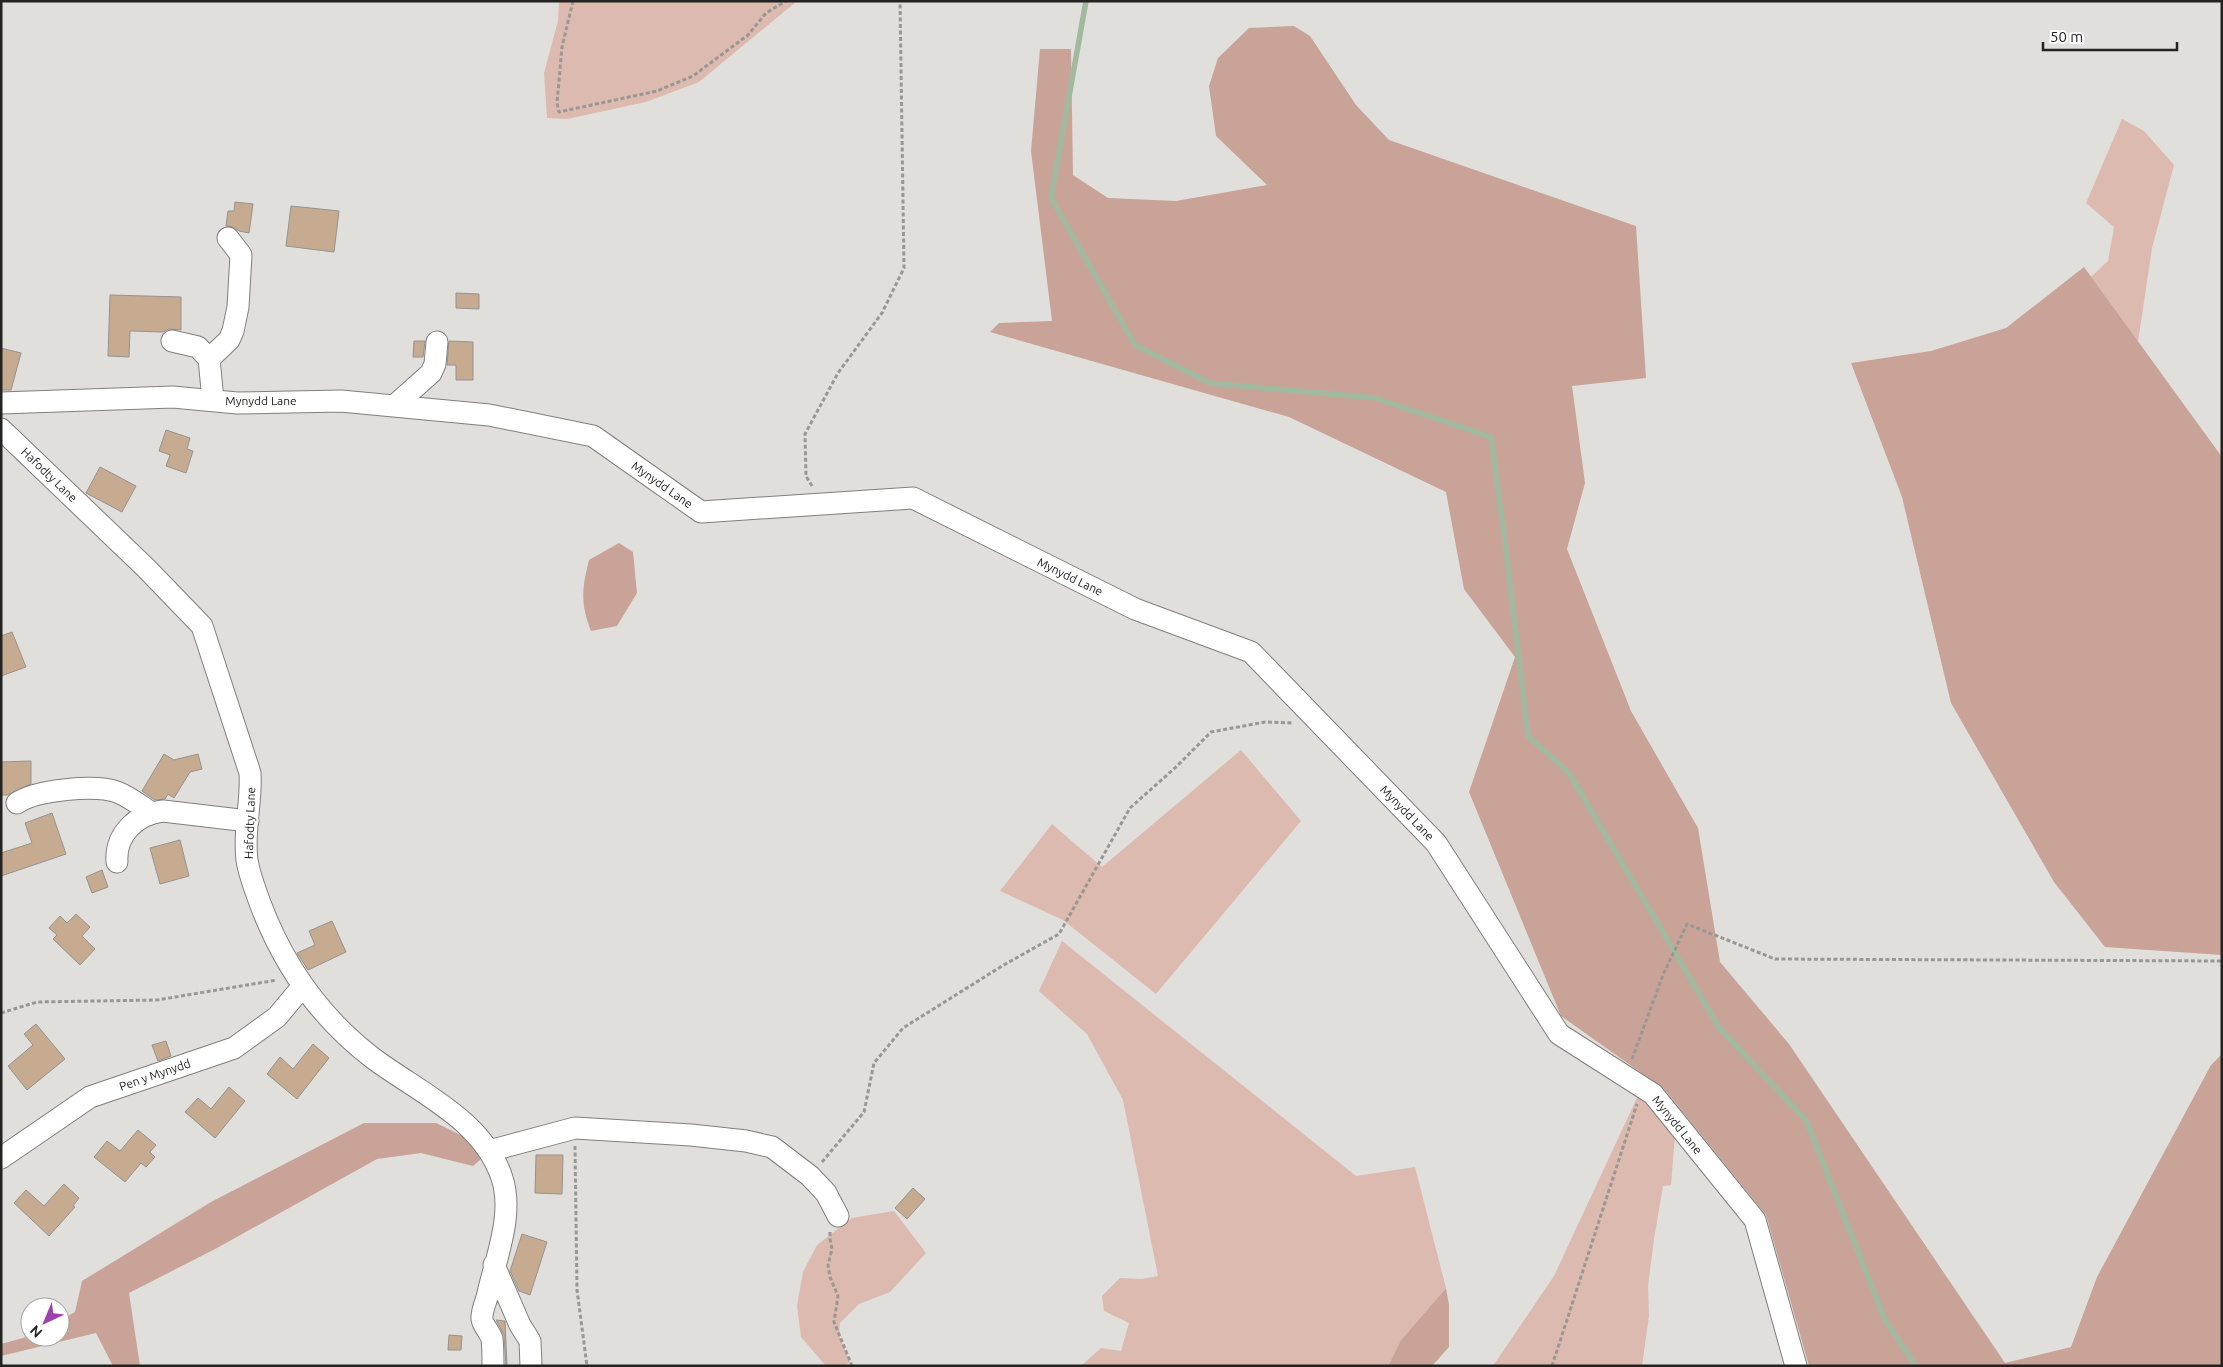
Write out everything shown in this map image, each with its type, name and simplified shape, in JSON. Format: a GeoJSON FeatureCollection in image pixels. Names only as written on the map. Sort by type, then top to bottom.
{"type":"FeatureCollection","features":[{"type":"Feature","properties":{"kind":"street"},"geometry":{"type":"LineString","coordinates":[[209,359],[229,340],[238,307],[241,255],[228,238]]}},
{"type":"Feature","properties":{"kind":"street"},"geometry":{"type":"LineString","coordinates":[[172,341],[198,347],[209,359],[213,400]]}},
{"type":"Feature","properties":{"kind":"street"},"geometry":{"type":"LineString","coordinates":[[394,406],[431,373],[435,364],[437,342]]}},
{"type":"Feature","properties":{"kind":"street","name":"Mynydd Lane"},"geometry":{"type":"LineString","coordinates":[[1,404],[173,397],[237,403],[341,401],[489,415],[593,436],[701,512],[913,498],[1135,609],[1251,652],[1436,843],[1559,1034],[1653,1094],[1755,1220],[1796,1366]]}},
{"type":"Feature","properties":{"kind":"street","name":"Hafodty Lane"},"geometry":{"type":"LineString","coordinates":[[1,429],[146,568],[202,626],[250,773],[252,793],[248,821],[247,859],[252,879],[267,920],[299,982],[338,1029],[374,1059],[452,1112],[476,1134],[488,1151],[502,1178],[506,1199],[502,1234],[482,1319],[492,1338],[493,1366]]}},
{"type":"Feature","properties":{"kind":"street"},"geometry":{"type":"LineString","coordinates":[[18,803],[36,794],[102,788],[117,792],[150,812]]}},
{"type":"Feature","properties":{"kind":"street"},"geometry":{"type":"LineString","coordinates":[[117,862],[119,844],[132,823],[150,812],[163,811],[248,821]]}},
{"type":"Feature","properties":{"kind":"street","name":"Pen y Mynydd"},"geometry":{"type":"LineString","coordinates":[[1,1158],[90,1097],[234,1048],[277,1017],[299,982]]}},
{"type":"Feature","properties":{"kind":"street"},"geometry":{"type":"LineString","coordinates":[[488,1151],[575,1128],[690,1135],[746,1141],[772,1147],[810,1176],[826,1193],[838,1216]]}},
{"type":"Feature","properties":{"kind":"street"},"geometry":{"type":"LineString","coordinates":[[494,1266],[520,1325],[530,1341],[531,1366]]}},
{"type":"Feature","properties":{"kind":"path"},"geometry":{"type":"LineString","coordinates":[[573,1],[562,47],[557,103],[558,112],[657,91],[694,76],[748,35],[766,13],[786,1]]}},
{"type":"Feature","properties":{"kind":"path"},"geometry":{"type":"LineString","coordinates":[[824,504],[806,476],[805,434],[838,373],[882,312],[904,268],[900,1]]}},
{"type":"Feature","properties":{"kind":"path"},"geometry":{"type":"LineString","coordinates":[[810,1176],[864,1112],[874,1063],[903,1028],[1002,966],[1059,934],[1130,808],[1176,767],[1211,732],[1265,722],[1320,724]]}},
{"type":"Feature","properties":{"kind":"path"},"geometry":{"type":"LineString","coordinates":[[1552,1366],[1663,975],[1687,924],[1775,959],[2222,961]]}},
{"type":"Feature","properties":{"kind":"path"},"geometry":{"type":"LineString","coordinates":[[1,1013],[37,1002],[157,1000],[299,982]]}},
{"type":"Feature","properties":{"kind":"path"},"geometry":{"type":"LineString","coordinates":[[575,1128],[577,1290],[587,1366]]}},
{"type":"Feature","properties":{"kind":"path"},"geometry":{"type":"LineString","coordinates":[[838,1216],[831,1226],[830,1239],[832,1249],[828,1265],[830,1277],[838,1296],[834,1322],[852,1366]]}},
{"type":"Feature","properties":{"kind":"shaded area"},"geometry":{"type":"Polygon","coordinates":[[[559,1],[797,1],[699,82],[646,102],[567,119],[547,118],[544,73],[558,21],[559,1]]]}},
{"type":"Feature","properties":{"kind":"shaded area"},"geometry":{"type":"Polygon","coordinates":[[[1294,26],[1310,36],[1356,105],[1389,140],[1636,226],[1646,378],[1572,386],[1585,483],[1567,549],[1631,711],[1698,828],[1720,962],[1789,1044],[2005,1363],[2071,1347],[2097,1277],[2211,1065],[2222,1054],[2222,1366],[1809,1366],[1766,1215],[1664,1089],[1561,1016],[1469,792],[1515,657],[1464,589],[1446,492],[1289,417],[990,332],[999,323],[1052,321],[1031,151],[1040,49],[1071,49],[1073,175],[1108,198],[1176,201],[1267,185],[1216,136],[1209,86],[1218,58],[1249,28],[1294,26]]]}},
{"type":"Feature","properties":{"kind":"shaded area"},"geometry":{"type":"Polygon","coordinates":[[[2122,119],[2144,131],[2174,165],[2152,248],[2138,342],[2091,277],[2108,261],[2114,227],[2086,203],[2122,119]]]}},
{"type":"Feature","properties":{"kind":"shaded area"},"geometry":{"type":"Polygon","coordinates":[[[2084,267],[2222,457],[2222,955],[2105,947],[2054,882],[1951,703],[1902,497],[1851,363],[1931,351],[2006,328],[2084,267]]]}},
{"type":"Feature","properties":{"kind":"shaded area"},"geometry":{"type":"Polygon","coordinates":[[[619,543],[633,552],[637,593],[617,626],[591,631],[587,621],[583,596],[589,560],[619,543]]]}},
{"type":"Feature","properties":{"kind":"shaded area"},"geometry":{"type":"Polygon","coordinates":[[[1241,750],[1301,821],[1156,994],[1063,920],[1000,891],[1052,824],[1102,867],[1241,750]]]}},
{"type":"Feature","properties":{"kind":"shaded area"},"geometry":{"type":"Polygon","coordinates":[[[1062,941],[1356,1176],[1415,1167],[1446,1288],[1401,1340],[1388,1366],[1081,1366],[1101,1348],[1121,1351],[1129,1323],[1104,1311],[1102,1296],[1120,1278],[1142,1279],[1158,1276],[1123,1100],[1087,1034],[1039,991],[1062,941]]]}},
{"type":"Feature","properties":{"kind":"shaded area"},"geometry":{"type":"Polygon","coordinates":[[[1642,1087],[1676,1122],[1671,1185],[1663,1186],[1654,1239],[1648,1286],[1649,1316],[1642,1366],[1493,1366],[1554,1276],[1642,1087]]]}},
{"type":"Feature","properties":{"kind":"shaded area"},"geometry":{"type":"Polygon","coordinates":[[[364,1123],[436,1123],[475,1142],[481,1159],[473,1166],[421,1153],[377,1159],[217,1248],[129,1293],[140,1366],[113,1366],[96,1333],[70,1339],[70,1315],[75,1312],[82,1281],[211,1202],[364,1123]]]}},
{"type":"Feature","properties":{"kind":"shaded area"},"geometry":{"type":"Polygon","coordinates":[[[894,1211],[926,1253],[890,1292],[859,1304],[840,1323],[839,1335],[850,1362],[845,1366],[826,1366],[801,1337],[797,1306],[803,1272],[817,1245],[852,1218],[894,1211]]]}},
{"type":"Feature","properties":{"kind":"shaded area"},"geometry":{"type":"Polygon","coordinates":[[[1446,1288],[1449,1305],[1449,1347],[1432,1366],[1388,1366],[1401,1340],[1446,1288]]]}},
{"type":"Feature","properties":{"kind":"shaded area"},"geometry":{"type":"Polygon","coordinates":[[[20,1339],[20,1347],[38,1347],[1,1356],[1,1344],[20,1339]]]}},
{"type":"Feature","properties":{"kind":"building"},"geometry":{"type":"Polygon","coordinates":[[[235,202],[253,204],[249,233],[226,226],[228,211],[234,211],[235,202]]]}},
{"type":"Feature","properties":{"kind":"building"},"geometry":{"type":"Polygon","coordinates":[[[291,206],[339,211],[334,252],[286,246],[291,206]]]}},
{"type":"Feature","properties":{"kind":"building"},"geometry":{"type":"Polygon","coordinates":[[[456,293],[479,294],[479,309],[456,308],[456,293]]]}},
{"type":"Feature","properties":{"kind":"building"},"geometry":{"type":"Polygon","coordinates":[[[110,295],[181,297],[181,330],[169,329],[163,332],[130,331],[129,357],[108,356],[110,295]]]}},
{"type":"Feature","properties":{"kind":"building"},"geometry":{"type":"Polygon","coordinates":[[[414,341],[425,341],[423,357],[413,357],[414,341]]]}},
{"type":"Feature","properties":{"kind":"building"},"geometry":{"type":"Polygon","coordinates":[[[449,341],[473,342],[473,380],[456,380],[456,365],[447,365],[449,341]]]}},
{"type":"Feature","properties":{"kind":"building"},"geometry":{"type":"Polygon","coordinates":[[[1,348],[21,353],[11,390],[1,390],[1,348]]]}},
{"type":"Feature","properties":{"kind":"building"},"geometry":{"type":"Polygon","coordinates":[[[166,430],[190,438],[187,449],[193,451],[186,473],[166,466],[170,455],[159,451],[166,430]]]}},
{"type":"Feature","properties":{"kind":"building"},"geometry":{"type":"Polygon","coordinates":[[[100,467],[136,486],[122,512],[86,493],[100,467]]]}},
{"type":"Feature","properties":{"kind":"building"},"geometry":{"type":"Polygon","coordinates":[[[12,632],[26,667],[1,676],[1,636],[12,632]]]}},
{"type":"Feature","properties":{"kind":"building"},"geometry":{"type":"Polygon","coordinates":[[[164,754],[174,760],[198,754],[202,769],[190,772],[174,798],[168,794],[165,799],[155,800],[142,791],[164,754]]]}},
{"type":"Feature","properties":{"kind":"building"},"geometry":{"type":"Polygon","coordinates":[[[31,761],[31,784],[7,795],[1,795],[1,762],[31,761]]]}},
{"type":"Feature","properties":{"kind":"building"},"geometry":{"type":"Polygon","coordinates":[[[52,813],[66,854],[1,876],[1,853],[32,843],[25,823],[52,813]]]}},
{"type":"Feature","properties":{"kind":"building"},"geometry":{"type":"Polygon","coordinates":[[[180,840],[189,876],[160,884],[150,848],[180,840]]]}},
{"type":"Feature","properties":{"kind":"building"},"geometry":{"type":"Polygon","coordinates":[[[102,870],[108,887],[92,893],[86,877],[102,870]]]}},
{"type":"Feature","properties":{"kind":"building"},"geometry":{"type":"Polygon","coordinates":[[[76,914],[90,927],[82,936],[95,949],[80,965],[53,939],[57,935],[49,928],[60,916],[67,923],[76,914]]]}},
{"type":"Feature","properties":{"kind":"building"},"geometry":{"type":"Polygon","coordinates":[[[332,921],[346,952],[308,970],[297,953],[315,945],[309,931],[332,921]]]}},
{"type":"Feature","properties":{"kind":"building"},"geometry":{"type":"Polygon","coordinates":[[[36,1024],[65,1059],[27,1090],[8,1066],[33,1045],[24,1034],[36,1024]]]}},
{"type":"Feature","properties":{"kind":"building"},"geometry":{"type":"Polygon","coordinates":[[[166,1041],[171,1056],[158,1061],[152,1045],[166,1041]]]}},
{"type":"Feature","properties":{"kind":"building"},"geometry":{"type":"Polygon","coordinates":[[[313,1044],[329,1058],[297,1099],[267,1074],[280,1057],[293,1069],[313,1044]]]}},
{"type":"Feature","properties":{"kind":"building"},"geometry":{"type":"Polygon","coordinates":[[[229,1087],[245,1101],[215,1138],[185,1112],[198,1098],[211,1109],[229,1087]]]}},
{"type":"Feature","properties":{"kind":"building"},"geometry":{"type":"Polygon","coordinates":[[[138,1130],[156,1145],[150,1152],[155,1157],[146,1167],[141,1163],[125,1182],[94,1157],[107,1141],[120,1151],[138,1130]]]}},
{"type":"Feature","properties":{"kind":"building"},"geometry":{"type":"Polygon","coordinates":[[[536,1155],[563,1155],[562,1194],[535,1193],[536,1155]]]}},
{"type":"Feature","properties":{"kind":"building"},"geometry":{"type":"Polygon","coordinates":[[[64,1184],[79,1198],[73,1206],[75,1207],[49,1236],[14,1203],[26,1190],[44,1206],[64,1184]]]}},
{"type":"Feature","properties":{"kind":"building"},"geometry":{"type":"Polygon","coordinates":[[[913,1188],[925,1199],[907,1219],[895,1208],[913,1188]]]}},
{"type":"Feature","properties":{"kind":"building"},"geometry":{"type":"Polygon","coordinates":[[[522,1234],[547,1242],[530,1295],[519,1291],[510,1271],[522,1234]]]}},
{"type":"Feature","properties":{"kind":"building"},"geometry":{"type":"Polygon","coordinates":[[[496,1320],[505,1321],[507,1366],[504,1335],[496,1320]]]}},
{"type":"Feature","properties":{"kind":"building"},"geometry":{"type":"Polygon","coordinates":[[[449,1335],[462,1336],[461,1350],[448,1350],[449,1335]]]}},
{"type":"Feature","properties":{"kind":"waterway"},"geometry":{"type":"LineString","coordinates":[[1086,1],[1051,198],[1135,345],[1210,383],[1375,398],[1491,437],[1528,736],[1569,773],[1720,1029],[1806,1120],[1885,1320],[1916,1366]]}}]}
